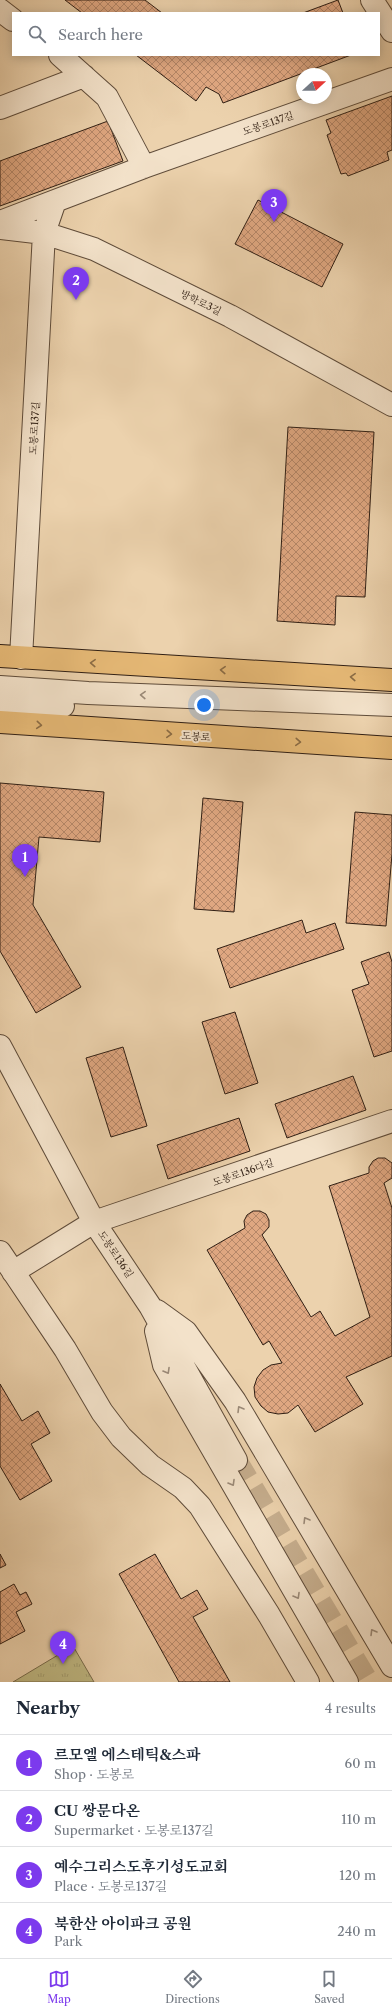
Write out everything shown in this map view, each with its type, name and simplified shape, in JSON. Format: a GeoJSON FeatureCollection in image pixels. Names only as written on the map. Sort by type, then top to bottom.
{"type":"FeatureCollection","features":[{"type":"Feature","properties":{"kind":"main road"},"geometry":{"type":"LineString","coordinates":[[11,657],[392,680]]}},
{"type":"Feature","properties":{"kind":"main road","name":"도봉로"},"geometry":{"type":"LineString","coordinates":[[0,722],[392,748]]}},
{"type":"Feature","properties":{"kind":"street"},"geometry":{"type":"LineString","coordinates":[[372,0],[380,12]]}},
{"type":"Feature","properties":{"kind":"street"},"geometry":{"type":"LineString","coordinates":[[0,10],[12,19]]}},
{"type":"Feature","properties":{"kind":"street"},"geometry":{"type":"LineString","coordinates":[[380,12],[392,31]]}},
{"type":"Feature","properties":{"kind":"street"},"geometry":{"type":"LineString","coordinates":[[61,56],[107,97],[144,167]]}},
{"type":"Feature","properties":{"kind":"street"},"geometry":{"type":"LineString","coordinates":[[0,108],[84,76]]}},
{"type":"Feature","properties":{"kind":"street","name":"도봉로137길"},"geometry":{"type":"LineString","coordinates":[[0,222],[144,167],[392,79]]}},
{"type":"Feature","properties":{"kind":"street","name":"도봉로137길"},"geometry":{"type":"LineString","coordinates":[[11,657],[44,233],[55,201]]}},
{"type":"Feature","properties":{"kind":"street","name":"방학로3길"},"geometry":{"type":"LineString","coordinates":[[0,228],[44,233],[102,253],[230,316],[392,405]]}},
{"type":"Feature","properties":{"kind":"street"},"geometry":{"type":"LineString","coordinates":[[0,687],[88,693],[392,705]]}},
{"type":"Feature","properties":{"kind":"street"},"geometry":{"type":"LineString","coordinates":[[0,704],[392,717]]}},
{"type":"Feature","properties":{"kind":"street","name":"도봉로136길"},"geometry":{"type":"LineString","coordinates":[[0,1046],[94,1222],[150,1306],[236,1460]]}},
{"type":"Feature","properties":{"kind":"street","name":"도봉로136다길"},"geometry":{"type":"LineString","coordinates":[[13,1272],[94,1222],[392,1121]]}},
{"type":"Feature","properties":{"kind":"street"},"geometry":{"type":"LineString","coordinates":[[0,1252],[65,1349],[102,1412],[121,1437],[150,1465],[184,1488],[200,1506],[269,1615],[308,1682]]}},
{"type":"Feature","properties":{"kind":"street"},"geometry":{"type":"LineString","coordinates":[[150,1306],[186,1332],[235,1401],[392,1666]]}},
{"type":"Feature","properties":{"kind":"street"},"geometry":{"type":"LineString","coordinates":[[150,1306],[164,1365],[347,1682]]}},
{"type":"Feature","properties":{"kind":"green space"},"geometry":{"type":"Polygon","coordinates":[[[73,1646],[94,1682],[13,1682],[73,1646]]]}},
{"type":"Feature","properties":{"kind":"building"},"geometry":{"type":"Polygon","coordinates":[[[65,0],[145,0],[161,12],[81,12],[65,0]]]}},
{"type":"Feature","properties":{"kind":"building"},"geometry":{"type":"Polygon","coordinates":[[[338,0],[343,12],[306,12],[338,0]]]}},
{"type":"Feature","properties":{"kind":"building"},"geometry":{"type":"Polygon","coordinates":[[[137,56],[348,56],[316,68],[296,68],[296,76],[223,103],[219,94],[206,87],[196,101],[137,56]]]}},
{"type":"Feature","properties":{"kind":"building"},"geometry":{"type":"Polygon","coordinates":[[[392,96],[392,150],[387,152],[389,160],[348,176],[346,173],[341,174],[327,135],[331,133],[326,120],[392,96]]]}},
{"type":"Feature","properties":{"kind":"building"},"geometry":{"type":"Polygon","coordinates":[[[108,121],[123,161],[0,206],[0,161],[108,121]]]}},
{"type":"Feature","properties":{"kind":"building"},"geometry":{"type":"Polygon","coordinates":[[[258,200],[343,244],[322,287],[235,244],[258,200]]]}},
{"type":"Feature","properties":{"kind":"building"},"geometry":{"type":"Polygon","coordinates":[[[288,427],[374,432],[365,597],[336,596],[335,625],[277,621],[288,427]]]}},
{"type":"Feature","properties":{"kind":"building"},"geometry":{"type":"Polygon","coordinates":[[[0,783],[104,792],[100,842],[39,837],[33,905],[81,987],[36,1013],[0,951],[0,783]]]}},
{"type":"Feature","properties":{"kind":"building"},"geometry":{"type":"Polygon","coordinates":[[[203,798],[243,802],[234,912],[194,909],[203,798]]]}},
{"type":"Feature","properties":{"kind":"building"},"geometry":{"type":"Polygon","coordinates":[[[355,812],[392,815],[392,854],[386,926],[346,923],[355,812]]]}},
{"type":"Feature","properties":{"kind":"building"},"geometry":{"type":"Polygon","coordinates":[[[302,920],[306,933],[335,923],[344,949],[230,988],[217,949],[302,920]]]}},
{"type":"Feature","properties":{"kind":"building"},"geometry":{"type":"Polygon","coordinates":[[[389,952],[392,962],[392,1051],[374,1057],[352,990],[369,984],[361,962],[389,952]]]}},
{"type":"Feature","properties":{"kind":"building"},"geometry":{"type":"Polygon","coordinates":[[[235,1012],[258,1083],[225,1094],[202,1022],[235,1012]]]}},
{"type":"Feature","properties":{"kind":"building"},"geometry":{"type":"Polygon","coordinates":[[[123,1047],[147,1126],[111,1137],[86,1058],[123,1047]]]}},
{"type":"Feature","properties":{"kind":"building"},"geometry":{"type":"Polygon","coordinates":[[[353,1076],[366,1110],[287,1138],[275,1104],[353,1076]]]}},
{"type":"Feature","properties":{"kind":"building"},"geometry":{"type":"Polygon","coordinates":[[[239,1118],[250,1151],[168,1179],[157,1145],[239,1118]]]}},
{"type":"Feature","properties":{"kind":"building"},"geometry":{"type":"Polygon","coordinates":[[[378,1158],[385,1158],[392,1163],[392,1178],[384,1183],[392,1208],[392,1356],[346,1377],[363,1404],[315,1432],[298,1405],[288,1413],[278,1414],[268,1412],[261,1406],[255,1397],[254,1387],[257,1378],[263,1370],[271,1365],[282,1363],[269,1341],[263,1345],[207,1250],[245,1228],[244,1221],[247,1215],[253,1211],[260,1211],[266,1214],[269,1220],[269,1227],[262,1235],[311,1317],[320,1311],[335,1336],[370,1317],[329,1186],[369,1173],[369,1167],[373,1161],[378,1158]]]}},
{"type":"Feature","properties":{"kind":"building"},"geometry":{"type":"Polygon","coordinates":[[[0,1384],[22,1421],[38,1411],[50,1433],[31,1444],[52,1481],[20,1500],[0,1466],[0,1384]]]}},
{"type":"Feature","properties":{"kind":"building"},"geometry":{"type":"Polygon","coordinates":[[[0,1554],[6,1565],[0,1568],[0,1554]]]}},
{"type":"Feature","properties":{"kind":"building"},"geometry":{"type":"Polygon","coordinates":[[[155,1554],[181,1599],[197,1590],[208,1609],[193,1617],[230,1682],[179,1682],[119,1574],[155,1554]]]}},
{"type":"Feature","properties":{"kind":"building"},"geometry":{"type":"Polygon","coordinates":[[[14,1584],[20,1595],[26,1592],[32,1604],[16,1612],[25,1631],[0,1644],[0,1592],[14,1584]]]}},
{"type":"Feature","properties":{"kind":"tunnel"},"geometry":{"type":"LineString","coordinates":[[236,1460],[368,1682]]}},
{"type":"Feature","properties":{"kind":"place","name":"예수그리스도후기성도교회"},"geometry":{"type":"Point","coordinates":[274,222]}},
{"type":"Feature","properties":{"kind":"place","name":"CU 쌍문다온"},"geometry":{"type":"Point","coordinates":[76,300]}},
{"type":"Feature","properties":{"kind":"place","name":"르모엘 에스테틱&스파"},"geometry":{"type":"Point","coordinates":[25,877]}},
{"type":"Feature","properties":{"kind":"place","name":"북한산 아이파크 공원"},"geometry":{"type":"Point","coordinates":[63,1664]}}]}
